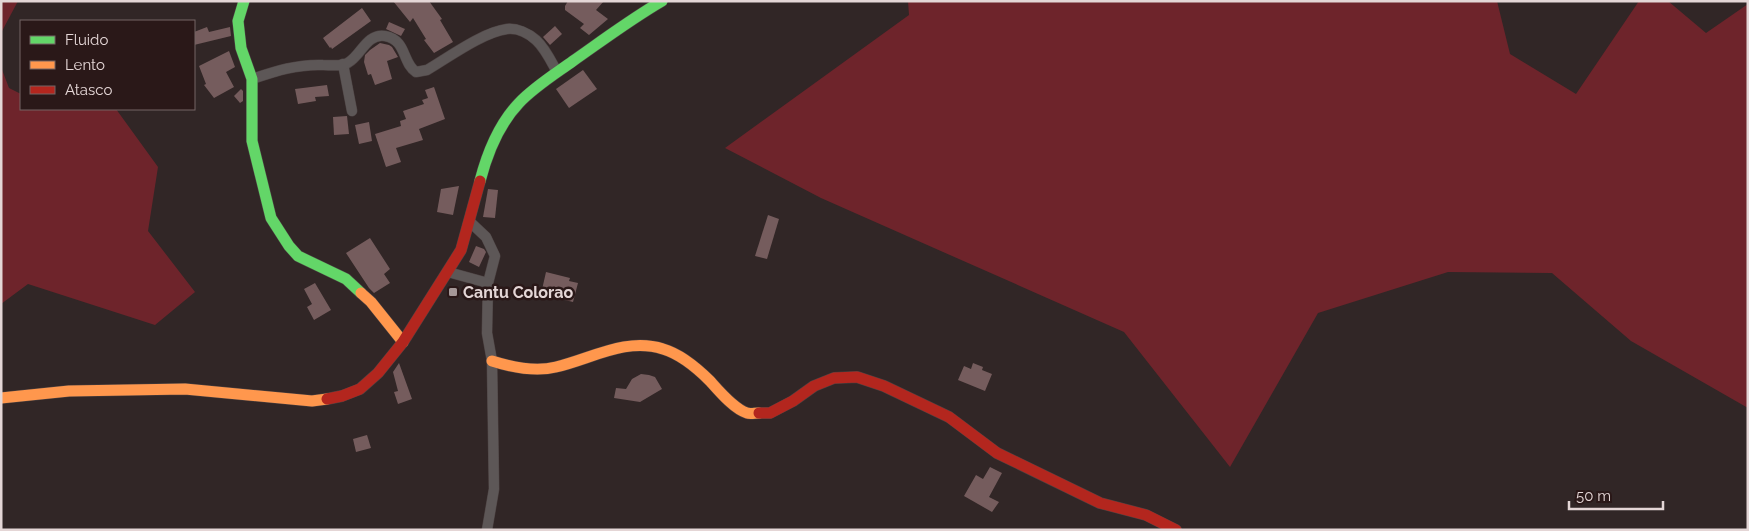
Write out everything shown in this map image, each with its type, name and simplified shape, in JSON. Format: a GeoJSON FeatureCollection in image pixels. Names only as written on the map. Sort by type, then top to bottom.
{"type":"FeatureCollection","features":[{"type":"Feature","properties":{"kind":"main road"},"geometry":{"type":"LineString","coordinates":[[244,1],[239,13],[238,26],[242,48],[252,79],[252,141],[271,218],[289,246],[298,256],[346,279],[359,290],[403,342]]}},
{"type":"Feature","properties":{"kind":"main road"},"geometry":{"type":"LineString","coordinates":[[1,398],[69,391],[185,388],[312,401],[342,396],[360,389],[378,373],[403,342],[461,250],[486,157],[495,137],[519,103],[557,72],[637,16],[662,1]]}},
{"type":"Feature","properties":{"kind":"main road"},"geometry":{"type":"LineString","coordinates":[[492,362],[516,368],[554,368],[617,348],[644,345],[664,349],[689,364],[708,379],[730,402],[747,412],[770,414],[814,386],[834,378],[857,377],[884,386],[949,417],[997,453],[1100,503],[1146,515],[1176,530]]}},
{"type":"Feature","properties":{"kind":"street"},"geometry":{"type":"LineString","coordinates":[[252,79],[279,69],[301,65],[343,64],[349,62],[373,38],[387,36],[402,46],[411,68],[416,72],[427,70],[489,34],[509,29],[522,31],[536,40],[548,54],[557,72]]}},
{"type":"Feature","properties":{"kind":"street"},"geometry":{"type":"LineString","coordinates":[[343,64],[352,111]]}},
{"type":"Feature","properties":{"kind":"street"},"geometry":{"type":"LineString","coordinates":[[469,221],[486,237],[495,256],[488,283],[487,333],[492,362],[494,489],[487,530]]}},
{"type":"Feature","properties":{"kind":"street"},"geometry":{"type":"LineString","coordinates":[[448,272],[488,283]]}},
{"type":"Feature","properties":{"kind":"shaded area"},"geometry":{"type":"Polygon","coordinates":[[[1,1],[18,1],[1,33],[1,1]]]}},
{"type":"Feature","properties":{"kind":"shaded area"},"geometry":{"type":"Polygon","coordinates":[[[908,1],[1497,1],[1510,54],[1576,94],[1639,1],[1668,1],[1706,33],[1748,4],[1748,408],[1631,341],[1552,273],[1448,272],[1318,313],[1230,467],[1124,332],[821,198],[725,148],[909,15],[908,1]]]}},
{"type":"Feature","properties":{"kind":"shaded area"},"geometry":{"type":"Polygon","coordinates":[[[1,67],[9,88],[20,94],[20,110],[117,110],[158,167],[148,231],[195,292],[155,325],[28,284],[1,304],[1,67]]]}},
{"type":"Feature","properties":{"kind":"building"},"geometry":{"type":"Polygon","coordinates":[[[393,1],[429,1],[442,19],[440,20],[453,42],[434,53],[424,40],[426,39],[413,18],[410,22],[393,1]]]}},
{"type":"Feature","properties":{"kind":"building"},"geometry":{"type":"Polygon","coordinates":[[[568,1],[604,1],[596,10],[608,19],[589,35],[580,28],[584,24],[565,10],[568,1]]]}},
{"type":"Feature","properties":{"kind":"building"},"geometry":{"type":"Polygon","coordinates":[[[362,8],[371,21],[332,49],[330,48],[323,38],[362,8]]]}},
{"type":"Feature","properties":{"kind":"building"},"geometry":{"type":"Polygon","coordinates":[[[389,22],[405,29],[401,36],[386,29],[389,22]]]}},
{"type":"Feature","properties":{"kind":"building"},"geometry":{"type":"Polygon","coordinates":[[[555,26],[562,34],[550,45],[543,37],[555,26]]]}},
{"type":"Feature","properties":{"kind":"building"},"geometry":{"type":"Polygon","coordinates":[[[207,27],[209,32],[230,27],[231,36],[195,45],[195,32],[207,27]]]}},
{"type":"Feature","properties":{"kind":"building"},"geometry":{"type":"Polygon","coordinates":[[[380,43],[392,47],[398,57],[387,61],[392,79],[375,85],[371,74],[368,75],[364,62],[365,55],[380,43]]]}},
{"type":"Feature","properties":{"kind":"building"},"geometry":{"type":"Polygon","coordinates":[[[229,51],[235,67],[226,72],[234,87],[214,98],[204,85],[206,84],[199,66],[229,51]]]}},
{"type":"Feature","properties":{"kind":"building"},"geometry":{"type":"Polygon","coordinates":[[[583,70],[597,89],[569,108],[556,89],[583,70]]]}},
{"type":"Feature","properties":{"kind":"building"},"geometry":{"type":"Polygon","coordinates":[[[327,85],[329,96],[315,97],[316,101],[298,104],[295,89],[327,85]]]}},
{"type":"Feature","properties":{"kind":"building"},"geometry":{"type":"Polygon","coordinates":[[[434,87],[445,119],[419,129],[423,140],[396,148],[401,162],[386,167],[375,134],[401,126],[400,121],[406,119],[403,111],[424,104],[422,100],[428,98],[425,90],[434,87]]]}},
{"type":"Feature","properties":{"kind":"building"},"geometry":{"type":"Polygon","coordinates":[[[241,89],[243,91],[243,101],[240,103],[234,96],[241,89]]]}},
{"type":"Feature","properties":{"kind":"building"},"geometry":{"type":"Polygon","coordinates":[[[347,116],[349,134],[334,135],[333,117],[347,116]]]}},
{"type":"Feature","properties":{"kind":"building"},"geometry":{"type":"Polygon","coordinates":[[[369,122],[372,141],[359,144],[355,125],[369,122]]]}},
{"type":"Feature","properties":{"kind":"building"},"geometry":{"type":"Polygon","coordinates":[[[459,186],[453,215],[437,212],[441,189],[459,186]]]}},
{"type":"Feature","properties":{"kind":"building"},"geometry":{"type":"Polygon","coordinates":[[[488,189],[498,190],[495,218],[483,217],[488,189]]]}},
{"type":"Feature","properties":{"kind":"building"},"geometry":{"type":"Polygon","coordinates":[[[768,215],[779,219],[767,259],[755,256],[768,215]]]}},
{"type":"Feature","properties":{"kind":"building"},"geometry":{"type":"Polygon","coordinates":[[[370,238],[390,269],[384,274],[390,283],[374,293],[346,253],[370,238]]]}},
{"type":"Feature","properties":{"kind":"building"},"geometry":{"type":"Polygon","coordinates":[[[476,246],[484,249],[486,252],[479,267],[469,262],[476,246]]]}},
{"type":"Feature","properties":{"kind":"building"},"geometry":{"type":"Polygon","coordinates":[[[546,272],[570,278],[569,281],[578,283],[573,302],[541,294],[546,272]]]}},
{"type":"Feature","properties":{"kind":"building"},"geometry":{"type":"Polygon","coordinates":[[[315,283],[331,310],[314,320],[307,307],[312,304],[304,289],[315,283]]]}},
{"type":"Feature","properties":{"kind":"building"},"geometry":{"type":"Polygon","coordinates":[[[399,363],[412,399],[398,404],[394,392],[398,391],[393,372],[399,363]]]}},
{"type":"Feature","properties":{"kind":"building"},"geometry":{"type":"Polygon","coordinates":[[[973,363],[983,367],[982,370],[992,374],[985,391],[958,380],[964,366],[971,369],[973,363]]]}},
{"type":"Feature","properties":{"kind":"building"},"geometry":{"type":"Polygon","coordinates":[[[641,374],[655,377],[662,389],[640,402],[614,398],[616,388],[626,389],[632,379],[641,374]]]}},
{"type":"Feature","properties":{"kind":"building"},"geometry":{"type":"Polygon","coordinates":[[[367,435],[371,448],[356,452],[353,439],[367,435]]]}},
{"type":"Feature","properties":{"kind":"building"},"geometry":{"type":"Polygon","coordinates":[[[990,467],[1002,473],[989,497],[999,502],[992,512],[964,496],[976,475],[983,479],[990,467]]]}},
{"type":"Feature","properties":{"kind":"traffic: fast"},"geometry":{"type":"LineString","coordinates":[[244,1],[238,21],[241,48],[252,79],[252,141],[271,218],[289,246],[298,256],[346,279],[361,293]]}},
{"type":"Feature","properties":{"kind":"traffic: fast"},"geometry":{"type":"LineString","coordinates":[[480,181],[490,150],[505,120],[525,97],[606,38],[662,1]]}},
{"type":"Feature","properties":{"kind":"traffic: slow"},"geometry":{"type":"LineString","coordinates":[[361,293],[371,302],[403,342]]}},
{"type":"Feature","properties":{"kind":"traffic: slow"},"geometry":{"type":"LineString","coordinates":[[492,361],[524,368],[540,369],[556,367],[622,347],[649,346],[676,354],[705,376],[732,404],[742,411],[759,413]]}},
{"type":"Feature","properties":{"kind":"traffic: slow"},"geometry":{"type":"LineString","coordinates":[[1,398],[69,391],[185,389],[312,401],[327,399]]}},
{"type":"Feature","properties":{"kind":"traffic: jam"},"geometry":{"type":"LineString","coordinates":[[327,399],[360,389],[378,373],[403,342],[461,250],[480,181]]}},
{"type":"Feature","properties":{"kind":"traffic: jam"},"geometry":{"type":"LineString","coordinates":[[759,413],[770,413],[793,401],[814,386],[834,378],[857,377],[884,386],[949,417],[997,453],[1100,503],[1146,515],[1176,530]]}},
{"type":"Feature","properties":{"kind":"place","name":"Cantu Colorao"},"geometry":{"type":"Point","coordinates":[453,292]}}]}
